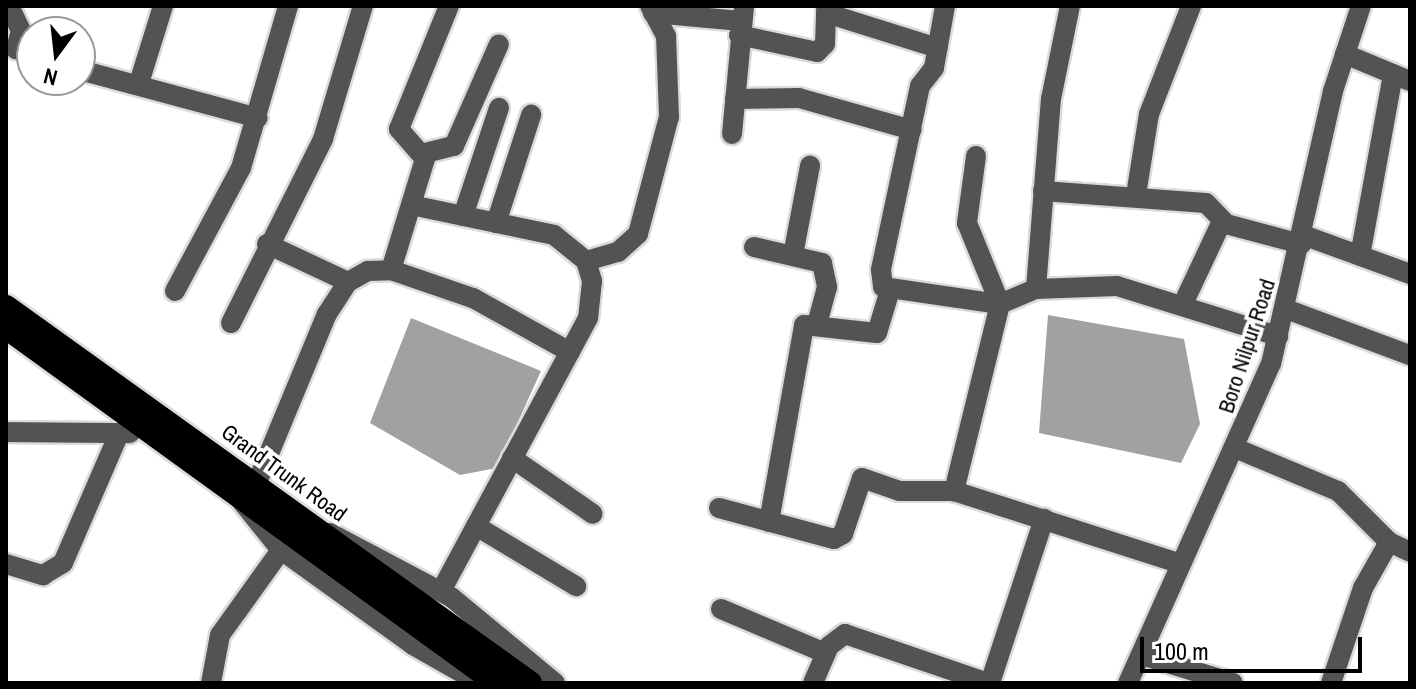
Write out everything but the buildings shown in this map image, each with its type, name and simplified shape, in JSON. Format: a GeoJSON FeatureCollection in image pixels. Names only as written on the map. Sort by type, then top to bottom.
{"type":"FeatureCollection","features":[{"type":"Feature","properties":{"kind":"highway","name":"Grand Trunk Road"},"geometry":{"type":"LineString","coordinates":[[6,307],[497,683]]}},
{"type":"Feature","properties":{"kind":"highway","name":"Grand Trunk Road"},"geometry":{"type":"LineString","coordinates":[[6,327],[148,429],[315,528],[530,683]]}},
{"type":"Feature","properties":{"kind":"street"},"geometry":{"type":"LineString","coordinates":[[139,83],[163,6]]}},
{"type":"Feature","properties":{"kind":"street"},"geometry":{"type":"LineString","coordinates":[[175,291],[222,211],[258,118],[288,6]]}},
{"type":"Feature","properties":{"kind":"street"},"geometry":{"type":"LineString","coordinates":[[231,323],[267,244],[323,139],[363,6]]}},
{"type":"Feature","properties":{"kind":"street"},"geometry":{"type":"LineString","coordinates":[[425,153],[399,129],[449,6]]}},
{"type":"Feature","properties":{"kind":"street"},"geometry":{"type":"LineString","coordinates":[[769,522],[801,333],[817,324],[877,333],[890,290],[881,270],[920,86],[938,48],[945,6]]}},
{"type":"Feature","properties":{"kind":"street"},"geometry":{"type":"LineString","coordinates":[[1036,289],[1043,191],[1070,6]]}},
{"type":"Feature","properties":{"kind":"street"},"geometry":{"type":"LineString","coordinates":[[1136,195],[1153,99],[1191,6]]}},
{"type":"Feature","properties":{"kind":"street","name":"Boro Nilpur Road"},"geometry":{"type":"LineString","coordinates":[[1128,683],[1235,448],[1278,336],[1345,54],[1361,6]]}},
{"type":"Feature","properties":{"kind":"street"},"geometry":{"type":"LineString","coordinates":[[651,9],[741,21],[817,52],[825,44],[826,9],[938,48]]}},
{"type":"Feature","properties":{"kind":"street"},"geometry":{"type":"LineString","coordinates":[[586,261],[630,245],[644,218],[671,94],[666,36],[651,9]]}},
{"type":"Feature","properties":{"kind":"street"},"geometry":{"type":"LineString","coordinates":[[732,134],[741,21]]}},
{"type":"Feature","properties":{"kind":"street"},"geometry":{"type":"LineString","coordinates":[[425,153],[454,146],[499,44]]}},
{"type":"Feature","properties":{"kind":"street"},"geometry":{"type":"LineString","coordinates":[[1345,54],[1402,77],[1360,256]]}},
{"type":"Feature","properties":{"kind":"street"},"geometry":{"type":"LineString","coordinates":[[96,74],[258,118]]}},
{"type":"Feature","properties":{"kind":"street"},"geometry":{"type":"LineString","coordinates":[[735,99],[799,98],[912,130]]}},
{"type":"Feature","properties":{"kind":"street"},"geometry":{"type":"LineString","coordinates":[[463,216],[499,108]]}},
{"type":"Feature","properties":{"kind":"street"},"geometry":{"type":"LineString","coordinates":[[496,223],[531,115]]}},
{"type":"Feature","properties":{"kind":"street"},"geometry":{"type":"LineString","coordinates":[[391,270],[425,153]]}},
{"type":"Feature","properties":{"kind":"street"},"geometry":{"type":"LineString","coordinates":[[954,491],[1000,304],[967,223],[976,156]]}},
{"type":"Feature","properties":{"kind":"street"},"geometry":{"type":"LineString","coordinates":[[793,255],[810,166]]}},
{"type":"Feature","properties":{"kind":"street"},"geometry":{"type":"LineString","coordinates":[[1043,191],[1136,195],[1206,203],[1222,221],[1360,256],[1410,274]]}},
{"type":"Feature","properties":{"kind":"street"},"geometry":{"type":"LineString","coordinates":[[411,205],[554,235],[586,261],[593,298],[570,352],[441,591]]}},
{"type":"Feature","properties":{"kind":"street"},"geometry":{"type":"LineString","coordinates":[[1183,304],[1222,221]]}},
{"type":"Feature","properties":{"kind":"street"},"geometry":{"type":"LineString","coordinates":[[267,244],[348,282],[391,270],[473,298],[570,352]]}},
{"type":"Feature","properties":{"kind":"street"},"geometry":{"type":"LineString","coordinates":[[754,247],[793,255],[826,269],[817,324]]}},
{"type":"Feature","properties":{"kind":"street"},"geometry":{"type":"LineString","coordinates":[[348,282],[321,326],[247,490],[281,550],[413,645],[480,683]]}},
{"type":"Feature","properties":{"kind":"street"},"geometry":{"type":"LineString","coordinates":[[890,290],[1000,304],[1036,289],[1117,286],[1278,336]]}},
{"type":"Feature","properties":{"kind":"street"},"geometry":{"type":"LineString","coordinates":[[1286,309],[1410,355]]}},
{"type":"Feature","properties":{"kind":"street"},"geometry":{"type":"LineString","coordinates":[[6,432],[118,436],[148,429]]}},
{"type":"Feature","properties":{"kind":"street"},"geometry":{"type":"LineString","coordinates":[[6,564],[43,575],[63,563],[118,436]]}},
{"type":"Feature","properties":{"kind":"street"},"geometry":{"type":"LineString","coordinates":[[1235,448],[1338,491],[1389,542],[1410,552]]}},
{"type":"Feature","properties":{"kind":"street"},"geometry":{"type":"LineString","coordinates":[[512,458],[593,514]]}},
{"type":"Feature","properties":{"kind":"street"},"geometry":{"type":"LineString","coordinates":[[719,508],[840,538],[867,476],[899,491],[954,491],[1181,564]]}},
{"type":"Feature","properties":{"kind":"street"},"geometry":{"type":"LineString","coordinates":[[813,683],[825,653],[845,634],[989,683],[1044,519]]}},
{"type":"Feature","properties":{"kind":"street"},"geometry":{"type":"LineString","coordinates":[[476,526],[576,586]]}},
{"type":"Feature","properties":{"kind":"street"},"geometry":{"type":"LineString","coordinates":[[315,528],[361,544],[441,591],[555,683]]}},
{"type":"Feature","properties":{"kind":"street"},"geometry":{"type":"LineString","coordinates":[[1331,683],[1363,588],[1389,542]]}},
{"type":"Feature","properties":{"kind":"street"},"geometry":{"type":"LineString","coordinates":[[211,683],[220,635],[281,550]]}},
{"type":"Feature","properties":{"kind":"street"},"geometry":{"type":"LineString","coordinates":[[721,609],[825,653]]}},
{"type":"Feature","properties":{"kind":"street"},"geometry":{"type":"LineString","coordinates":[[1141,655],[1233,683]]}},
{"type":"Feature","properties":{"kind":"shaded area"},"geometry":{"type":"Polygon","coordinates":[[[1048,315],[1184,339],[1200,424],[1181,463],[1039,433],[1048,315]]]}},
{"type":"Feature","properties":{"kind":"shaded area"},"geometry":{"type":"Polygon","coordinates":[[[411,318],[541,371],[497,468],[460,475],[370,423],[411,318]]]}}]}
